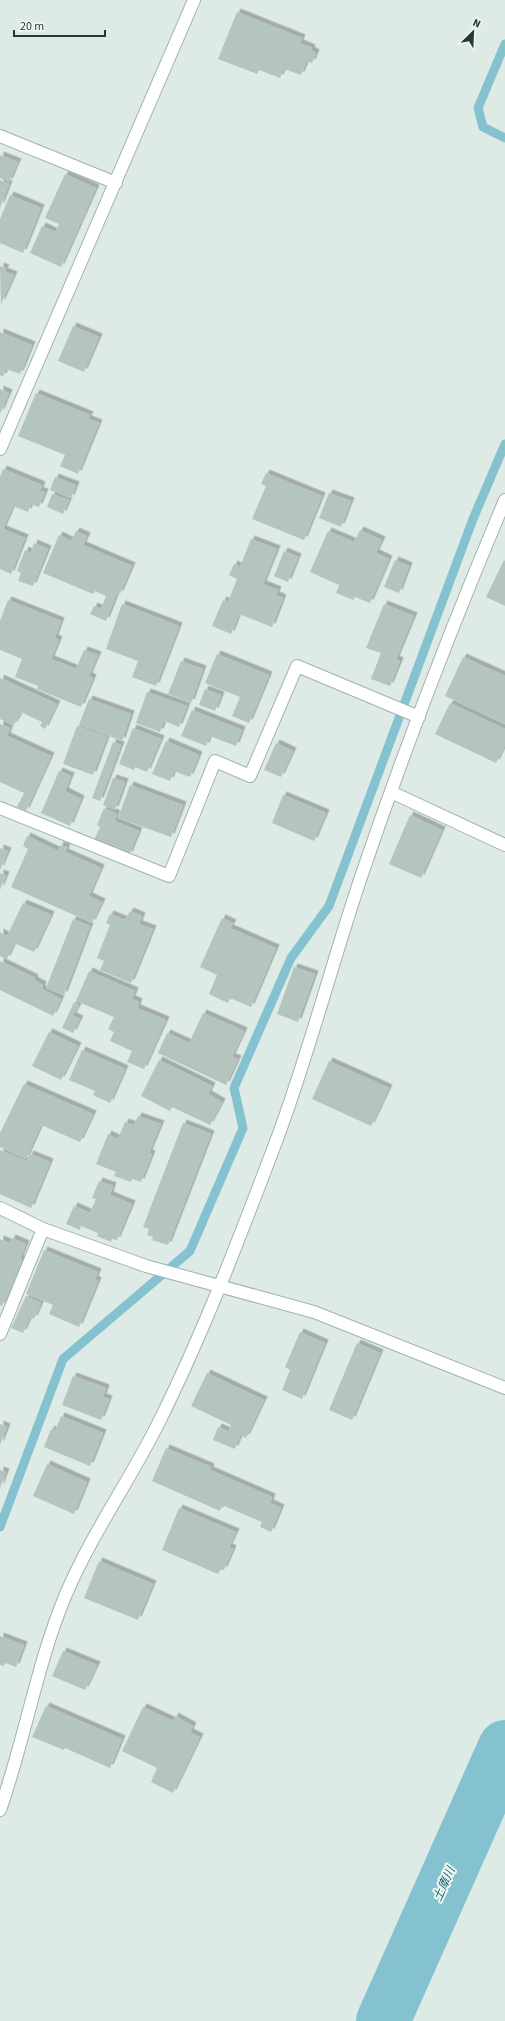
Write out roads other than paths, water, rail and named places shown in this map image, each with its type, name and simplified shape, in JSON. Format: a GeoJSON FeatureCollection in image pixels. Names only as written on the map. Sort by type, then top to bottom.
{"type":"FeatureCollection","features":[{"type":"Feature","properties":{"kind":"street"},"geometry":{"type":"LineString","coordinates":[[0,449],[194,0]]}},
{"type":"Feature","properties":{"kind":"street"},"geometry":{"type":"LineString","coordinates":[[0,136],[116,183]]}},
{"type":"Feature","properties":{"kind":"street"},"geometry":{"type":"LineString","coordinates":[[0,1810],[12,1776],[45,1655],[66,1594],[98,1530],[139,1462],[162,1415],[220,1285],[293,1095],[360,880],[391,792],[505,500]]}},
{"type":"Feature","properties":{"kind":"street"},"geometry":{"type":"LineString","coordinates":[[0,808],[169,876],[214,761],[250,776],[298,666],[419,717]]}},
{"type":"Feature","properties":{"kind":"street"},"geometry":{"type":"LineString","coordinates":[[391,792],[505,844]]}},
{"type":"Feature","properties":{"kind":"street"},"geometry":{"type":"LineString","coordinates":[[0,1208],[44,1229],[146,1266],[220,1285],[314,1312],[505,1388]]}},
{"type":"Feature","properties":{"kind":"street"},"geometry":{"type":"LineString","coordinates":[[0,1334],[44,1229]]}},
{"type":"Feature","properties":{"kind":"waterway"},"geometry":{"type":"LineString","coordinates":[[505,44],[478,108],[483,127],[505,138]]}},
{"type":"Feature","properties":{"kind":"waterway"},"geometry":{"type":"LineString","coordinates":[[0,1527],[63,1359],[190,1251],[243,1128],[234,1088],[291,958],[329,906],[473,519],[505,444]]}},
{"type":"Feature","properties":{"kind":"waterway","name":"土庫川"},"geometry":{"type":"LineString","coordinates":[[383,2021],[505,1747]]}}]}
